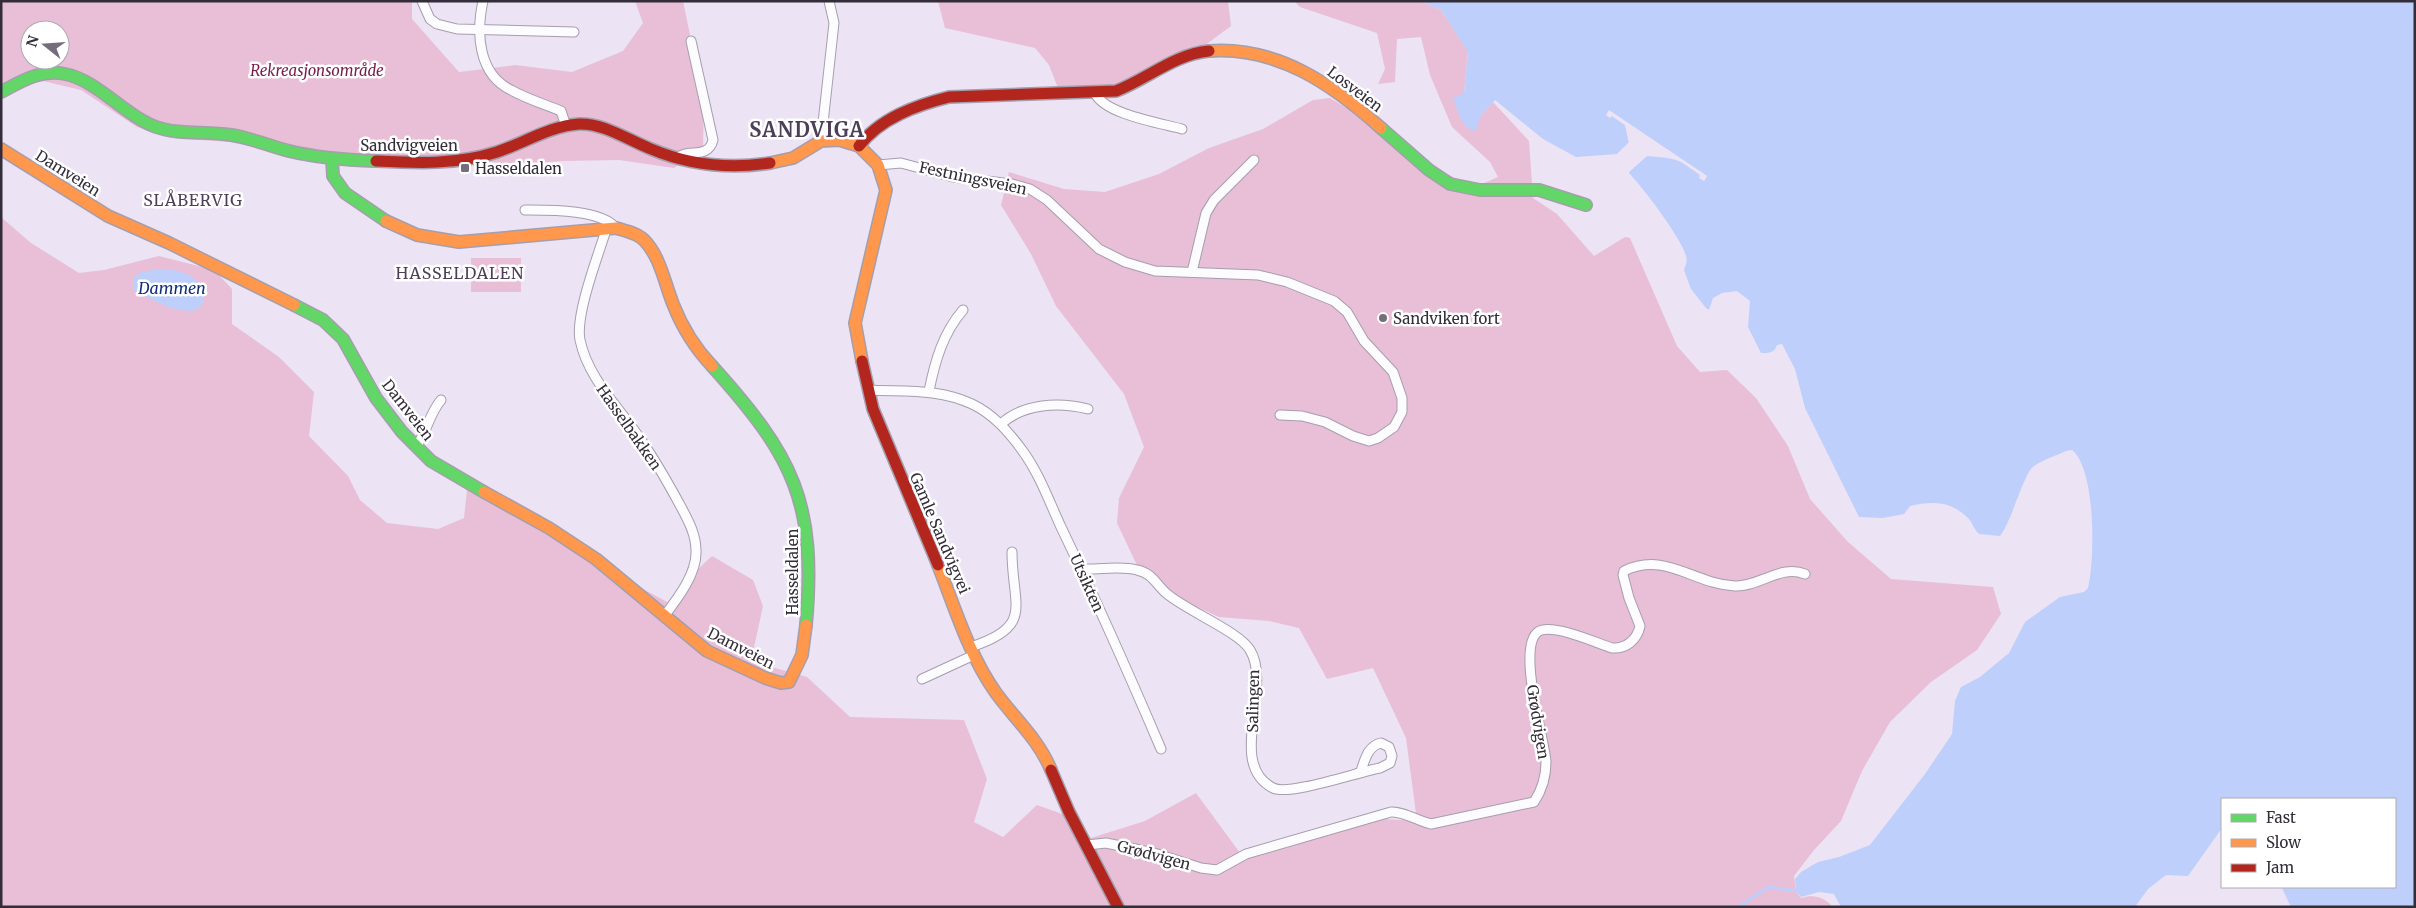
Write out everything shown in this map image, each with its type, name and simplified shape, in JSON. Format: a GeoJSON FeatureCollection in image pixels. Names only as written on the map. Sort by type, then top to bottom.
{"type":"FeatureCollection","features":[{"type":"Feature","properties":{"kind":"street"},"geometry":{"type":"LineString","coordinates":[[422,1],[430,19],[437,24],[457,29],[574,32]]}},
{"type":"Feature","properties":{"kind":"street"},"geometry":{"type":"LineString","coordinates":[[483,1],[480,41],[484,61],[494,78],[509,90],[561,111],[566,126]]}},
{"type":"Feature","properties":{"kind":"street"},"geometry":{"type":"LineString","coordinates":[[829,1],[834,23],[821,141],[839,140],[859,146]]}},
{"type":"Feature","properties":{"kind":"street"},"geometry":{"type":"LineString","coordinates":[[676,158],[680,155],[704,153],[711,146],[713,140],[691,40]]}},
{"type":"Feature","properties":{"kind":"street","name":"Losveien"},"geometry":{"type":"LineString","coordinates":[[859,146],[862,140],[872,132],[911,108],[927,101],[949,97],[1116,91],[1140,82],[1163,67],[1202,52],[1239,51],[1272,58],[1310,74],[1355,105],[1433,173],[1449,184],[1469,191],[1520,188],[1540,190],[1586,205]]}},
{"type":"Feature","properties":{"kind":"street","name":"Sandvigveien"},"geometry":{"type":"LineString","coordinates":[[1,92],[37,74],[52,72],[67,74],[84,81],[132,115],[156,127],[176,131],[231,135],[290,151],[332,159],[397,163],[469,160],[497,152],[566,126],[581,124],[604,128],[652,150],[676,158],[709,165],[766,165],[793,158],[812,144],[821,141]]}},
{"type":"Feature","properties":{"kind":"street"},"geometry":{"type":"LineString","coordinates":[[1094,93],[1098,100],[1105,105],[1133,116],[1182,129]]}},
{"type":"Feature","properties":{"kind":"street","name":"Gamle Sandvigvei"},"geometry":{"type":"LineString","coordinates":[[859,146],[878,165],[886,190],[855,323],[873,409],[973,651],[996,693],[1044,752],[1069,812],[1088,845],[1118,907]]}},
{"type":"Feature","properties":{"kind":"street","name":"Damveien"},"geometry":{"type":"LineString","coordinates":[[1,149],[108,216],[289,301],[323,320],[343,339],[376,398],[416,447],[431,461],[461,480],[549,528],[596,559],[707,650],[747,670],[780,683],[788,682],[795,674]]}},
{"type":"Feature","properties":{"kind":"street","name":"Hasseldalen"},"geometry":{"type":"LineString","coordinates":[[332,159],[333,176],[345,194],[385,220],[417,235],[459,242],[611,229],[630,232],[644,240],[656,258],[684,328],[698,350],[744,402],[773,439],[795,481],[806,519],[810,574],[807,621],[795,674]]}},
{"type":"Feature","properties":{"kind":"street"},"geometry":{"type":"LineString","coordinates":[[1192,272],[1206,213],[1214,200],[1254,160]]}},
{"type":"Feature","properties":{"kind":"street","name":"Festningsveien"},"geometry":{"type":"LineString","coordinates":[[878,165],[900,163],[954,177],[1012,184],[1030,189],[1047,200],[1100,249],[1125,262],[1155,271],[1258,275],[1287,282],[1334,301],[1347,312],[1364,341],[1393,372],[1402,398],[1402,412],[1394,427],[1378,438],[1369,440],[1353,436],[1325,422],[1302,416],[1280,415]]}},
{"type":"Feature","properties":{"kind":"street"},"geometry":{"type":"LineString","coordinates":[[525,210],[560,211],[592,216],[612,223],[611,229]]}},
{"type":"Feature","properties":{"kind":"street","name":"Hasselbakken"},"geometry":{"type":"LineString","coordinates":[[611,229],[581,314],[579,338],[585,359],[596,378],[641,440],[693,531],[696,552],[693,568],[676,600],[665,615]]}},
{"type":"Feature","properties":{"kind":"street"},"geometry":{"type":"LineString","coordinates":[[929,391],[946,335],[952,323],[963,310]]}},
{"type":"Feature","properties":{"kind":"street","name":"Utsikten"},"geometry":{"type":"LineString","coordinates":[[868,390],[929,391],[973,405],[1001,424],[1022,450],[1034,469],[1083,571],[1161,749]]}},
{"type":"Feature","properties":{"kind":"street"},"geometry":{"type":"LineString","coordinates":[[416,447],[424,436],[434,408],[441,400]]}},
{"type":"Feature","properties":{"kind":"street"},"geometry":{"type":"LineString","coordinates":[[1001,424],[1021,410],[1036,407],[1067,405],[1088,409]]}},
{"type":"Feature","properties":{"kind":"street"},"geometry":{"type":"LineString","coordinates":[[922,679],[1000,637],[1012,624],[1015,616],[1016,592],[1012,552]]}},
{"type":"Feature","properties":{"kind":"street","name":"Grødvigen"},"geometry":{"type":"LineString","coordinates":[[1088,845],[1106,842],[1160,854],[1201,868],[1218,870],[1246,854],[1391,812],[1406,814],[1416,820],[1431,824],[1534,802],[1543,784],[1546,762],[1531,682],[1530,658],[1536,633],[1539,630],[1556,630],[1612,648],[1619,649],[1626,646],[1633,640],[1640,626],[1622,575],[1624,571],[1633,567],[1647,564],[1665,565],[1710,582],[1738,586],[1790,570],[1805,574]]}},
{"type":"Feature","properties":{"kind":"street","name":"Salingen"},"geometry":{"type":"LineString","coordinates":[[1083,571],[1088,568],[1137,570],[1152,576],[1166,593],[1211,622],[1239,637],[1251,650],[1255,667],[1256,686],[1252,760],[1258,776],[1274,789],[1291,790],[1361,771]]}},
{"type":"Feature","properties":{"kind":"green space","name":"Rekreasjonsområde"},"geometry":{"type":"Polygon","coordinates":[[[1,1],[412,1],[412,19],[459,72],[515,65],[572,72],[623,51],[643,23],[635,1],[683,1],[704,103],[703,146],[674,168],[619,160],[523,164],[467,161],[353,167],[299,158],[245,143],[170,138],[137,127],[81,90],[43,81],[31,84],[1,98],[1,1]]]}},
{"type":"Feature","properties":{"kind":"green space"},"geometry":{"type":"Polygon","coordinates":[[[938,1],[1228,1],[1231,26],[1204,46],[1114,89],[1058,88],[1049,65],[1035,48],[945,28],[938,1]]]}},
{"type":"Feature","properties":{"kind":"green space"},"geometry":{"type":"Polygon","coordinates":[[[1294,1],[1420,1],[1441,10],[1468,51],[1464,93],[1480,117],[1493,102],[1529,141],[1533,198],[1557,214],[1594,256],[1625,237],[1630,238],[1677,346],[1700,372],[1727,370],[1756,398],[1788,446],[1810,499],[1848,542],[1891,579],[1993,587],[2001,614],[1977,650],[1931,682],[1890,722],[1862,771],[1841,821],[1814,850],[1794,876],[1796,891],[1801,898],[1818,897],[1833,907],[1,907],[1,217],[31,243],[79,273],[104,270],[159,256],[214,270],[232,289],[232,324],[279,357],[314,392],[309,436],[348,476],[360,500],[387,523],[438,529],[464,518],[467,490],[448,477],[449,475],[619,576],[669,603],[696,571],[712,556],[753,580],[763,606],[751,661],[807,677],[850,717],[964,720],[987,779],[974,822],[1003,837],[1037,805],[1065,815],[1091,838],[1145,821],[1196,793],[1243,857],[1385,819],[1417,821],[1406,738],[1373,668],[1327,679],[1299,628],[1269,621],[1219,617],[1171,595],[1153,576],[1143,578],[1117,523],[1119,498],[1144,447],[1124,394],[1056,306],[1031,254],[1001,205],[1009,172],[1064,189],[1105,192],[1159,174],[1209,148],[1263,129],[1313,100],[1330,98],[1378,127],[1422,163],[1475,187],[1498,177],[1490,162],[1452,127],[1430,75],[1421,37],[1397,39],[1395,82],[1378,84],[1385,69],[1377,33],[1300,7],[1294,1]]]}},
{"type":"Feature","properties":{"kind":"green space"},"geometry":{"type":"Polygon","coordinates":[[[471,258],[521,258],[521,292],[471,292],[471,258]]]}},
{"type":"Feature","properties":{"kind":"water"},"geometry":{"type":"Polygon","coordinates":[[[1420,1],[2415,1],[2415,907],[2291,907],[2282,888],[2396,888],[2396,798],[2221,798],[2221,829],[2188,876],[2166,875],[2148,889],[2135,907],[1841,907],[1834,894],[1819,892],[1801,897],[1796,891],[1795,879],[1801,872],[1818,862],[1839,857],[1870,845],[1925,774],[1952,734],[1955,701],[1961,687],[1980,677],[2009,653],[2025,622],[2060,597],[2084,592],[2088,588],[2092,557],[2092,516],[2086,476],[2080,460],[2072,450],[2046,459],[2034,466],[2026,477],[2009,520],[2000,536],[1979,534],[1962,512],[1948,505],[1934,503],[1910,506],[1904,514],[1883,518],[1859,517],[1805,408],[1795,369],[1782,344],[1777,345],[1775,350],[1771,352],[1761,353],[1748,327],[1750,301],[1737,291],[1722,293],[1713,298],[1709,310],[1706,308],[1691,289],[1684,270],[1687,262],[1683,248],[1670,226],[1628,172],[1647,156],[1663,157],[1686,164],[1693,168],[1704,181],[1707,176],[1609,111],[1606,116],[1612,116],[1625,125],[1629,143],[1617,154],[1576,157],[1543,139],[1495,100],[1480,117],[1476,131],[1471,130],[1463,123],[1453,98],[1464,93],[1468,52],[1441,10],[1420,1]]]}},
{"type":"Feature","properties":{"kind":"water","name":"Dammen"},"geometry":{"type":"Polygon","coordinates":[[[157,269],[182,272],[195,279],[200,285],[204,302],[197,310],[180,310],[164,305],[133,289],[133,279],[141,272],[157,269]]]}},
{"type":"Feature","properties":{"kind":"pier"},"geometry":{"type":"Polygon","coordinates":[[[1609,110],[1707,176],[1704,181],[1699,178],[1700,175],[1674,157],[1647,156],[1627,174],[1626,171],[1646,154],[1671,155],[1628,126],[1632,144],[1619,156],[1614,157],[1629,142],[1625,125],[1612,116],[1610,118],[1606,115],[1609,110]]]}},
{"type":"Feature","properties":{"kind":"waterway"},"geometry":{"type":"LineString","coordinates":[[1738,907],[1769,887],[1796,891]]}},
{"type":"Feature","properties":{"kind":"traffic: fast"},"geometry":{"type":"LineString","coordinates":[[1,92],[24,80],[39,75],[47,73],[65,74],[88,83],[144,122],[156,127],[183,132],[231,135],[311,155],[376,161]]}},
{"type":"Feature","properties":{"kind":"traffic: fast"},"geometry":{"type":"LineString","coordinates":[[1381,128],[1429,170],[1450,184],[1480,190],[1539,190],[1586,205]]}},
{"type":"Feature","properties":{"kind":"traffic: fast"},"geometry":{"type":"LineString","coordinates":[[332,159],[333,176],[345,193],[386,221]]}},
{"type":"Feature","properties":{"kind":"traffic: fast"},"geometry":{"type":"LineString","coordinates":[[294,305],[323,320],[343,339],[376,398],[402,432],[431,461],[484,492]]}},
{"type":"Feature","properties":{"kind":"traffic: fast"},"geometry":{"type":"LineString","coordinates":[[712,366],[762,427],[780,455],[794,483],[802,513],[807,545],[806,625]]}},
{"type":"Feature","properties":{"kind":"traffic: slow"},"geometry":{"type":"LineString","coordinates":[[1209,51],[1234,51],[1258,55],[1302,71],[1343,97],[1381,128]]}},
{"type":"Feature","properties":{"kind":"traffic: slow"},"geometry":{"type":"LineString","coordinates":[[770,163],[793,158],[821,141],[839,140],[859,146],[878,165],[886,190],[855,323],[862,361]]}},
{"type":"Feature","properties":{"kind":"traffic: slow"},"geometry":{"type":"LineString","coordinates":[[1,149],[108,216],[169,243],[294,305]]}},
{"type":"Feature","properties":{"kind":"traffic: slow"},"geometry":{"type":"LineString","coordinates":[[386,221],[417,235],[459,242],[616,228],[635,234],[650,247],[661,270],[680,321],[695,345],[712,366]]}},
{"type":"Feature","properties":{"kind":"traffic: slow"},"geometry":{"type":"LineString","coordinates":[[484,492],[549,528],[596,559],[707,651],[765,678],[781,683],[789,682],[802,655],[806,625]]}},
{"type":"Feature","properties":{"kind":"traffic: slow"},"geometry":{"type":"LineString","coordinates":[[938,565],[963,631],[986,678],[1040,749],[1051,770]]}},
{"type":"Feature","properties":{"kind":"traffic: jam"},"geometry":{"type":"LineString","coordinates":[[859,146],[888,120],[937,100],[949,97],[1116,91],[1184,57],[1209,51]]}},
{"type":"Feature","properties":{"kind":"traffic: jam"},"geometry":{"type":"LineString","coordinates":[[376,161],[421,162],[467,159],[497,152],[537,135],[568,125],[588,124],[607,129],[680,159],[740,166],[770,163]]}},
{"type":"Feature","properties":{"kind":"traffic: jam"},"geometry":{"type":"LineString","coordinates":[[862,361],[873,409],[938,565]]}},
{"type":"Feature","properties":{"kind":"traffic: jam"},"geometry":{"type":"LineString","coordinates":[[1051,770],[1069,812],[1118,907]]}},
{"type":"Feature","properties":{"kind":"place","name":"Hasseldalen"},"geometry":{"type":"Point","coordinates":[465,168]}},
{"type":"Feature","properties":{"kind":"place","name":"Sandviken fort"},"geometry":{"type":"Point","coordinates":[1383,318]}},
{"type":"Feature","properties":{"kind":"district","name":"SANDVIGA"},"geometry":{"type":"Point","coordinates":[807,129]}},
{"type":"Feature","properties":{"kind":"district","name":"SLÅBERVIG"},"geometry":{"type":"Point","coordinates":[193,200]}},
{"type":"Feature","properties":{"kind":"district","name":"HASSELDALEN"},"geometry":{"type":"Point","coordinates":[460,273]}}]}
